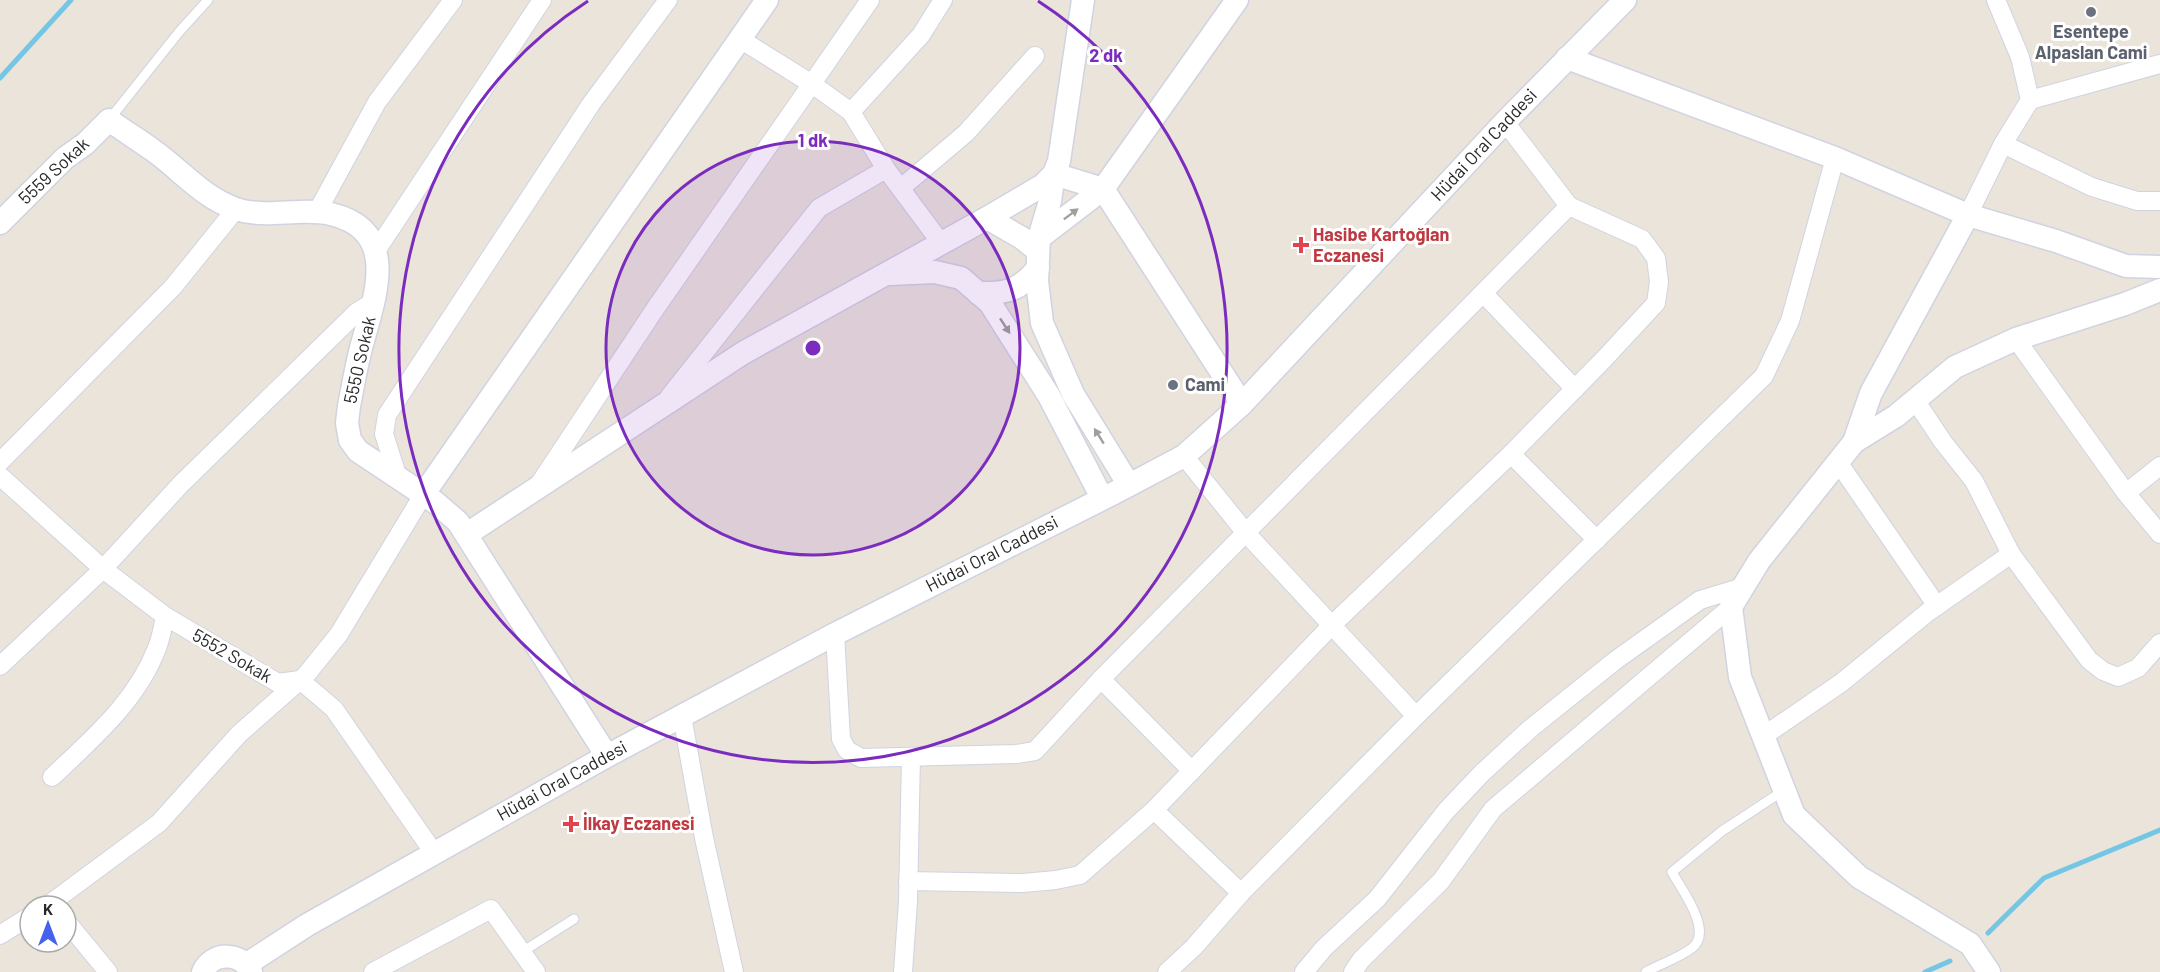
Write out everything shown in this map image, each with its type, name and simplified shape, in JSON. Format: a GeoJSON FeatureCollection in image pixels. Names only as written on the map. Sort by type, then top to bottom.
{"type":"FeatureCollection","features":[{"type":"Feature","properties":{"kind":"street"},"geometry":{"type":"LineString","coordinates":[[316,212],[377,102],[453,0]]}},
{"type":"Feature","properties":{"kind":"street"},"geometry":{"type":"LineString","coordinates":[[109,120],[154,152],[197,188],[236,209],[251,213],[316,212],[345,219],[368,237],[376,250],[542,0]]}},
{"type":"Feature","properties":{"kind":"street"},"geometry":{"type":"LineString","coordinates":[[398,478],[384,434],[387,414],[591,104],[668,0]]}},
{"type":"Feature","properties":{"kind":"street"},"geometry":{"type":"LineString","coordinates":[[65,894],[159,823],[240,734],[300,680],[339,634],[423,495],[767,0]]}},
{"type":"Feature","properties":{"kind":"street"},"geometry":{"type":"LineString","coordinates":[[534,492],[655,309],[870,0]]}},
{"type":"Feature","properties":{"kind":"street"},"geometry":{"type":"LineString","coordinates":[[851,112],[921,35],[943,0]]}},
{"type":"Feature","properties":{"kind":"street"},"geometry":{"type":"LineString","coordinates":[[978,293],[996,294],[1016,289],[1027,282],[1038,252],[1054,174],[1059,161],[1083,0]]}},
{"type":"Feature","properties":{"kind":"street"},"geometry":{"type":"LineString","coordinates":[[1038,252],[1103,189],[1237,0]]}},
{"type":"Feature","properties":{"kind":"street","name":"Hüdai Oral Caddesi"},"geometry":{"type":"LineString","coordinates":[[249,968],[307,925],[607,756],[835,634],[1184,456],[1242,404],[1505,122],[1624,0]]}},
{"type":"Feature","properties":{"kind":"street"},"geometry":{"type":"LineString","coordinates":[[1996,0],[2020,57],[2030,100]]}},
{"type":"Feature","properties":{"kind":"street"},"geometry":{"type":"LineString","coordinates":[[740,39],[812,84],[851,112],[886,169],[941,243],[961,278],[990,303],[1049,396],[1102,498]]}},
{"type":"Feature","properties":{"kind":"street"},"geometry":{"type":"LineString","coordinates":[[900,188],[966,133],[1035,56]]}},
{"type":"Feature","properties":{"kind":"street"},"geometry":{"type":"LineString","coordinates":[[1567,58],[1835,158],[1968,215],[2056,241],[2126,266],[2160,267]]}},
{"type":"Feature","properties":{"kind":"street"},"geometry":{"type":"LineString","coordinates":[[1353,972],[1361,960],[1441,880],[1492,809],[1731,608],[1759,561],[1854,442],[1871,393],[1968,215],[2003,144],[2030,100],[2160,64]]}},
{"type":"Feature","properties":{"kind":"street","name":"5559 Sokak"},"geometry":{"type":"LineString","coordinates":[[0,223],[57,166],[85,144],[109,120]]}},
{"type":"Feature","properties":{"kind":"street"},"geometry":{"type":"LineString","coordinates":[[909,881],[1023,883],[1080,875],[1154,810],[1332,625],[1510,454],[1656,303],[1659,282],[1656,258],[1642,238],[1569,206],[1505,122]]}},
{"type":"Feature","properties":{"kind":"street"},"geometry":{"type":"LineString","coordinates":[[2003,144],[2092,187],[2137,201],[2160,201]]}},
{"type":"Feature","properties":{"kind":"street"},"geometry":{"type":"LineString","coordinates":[[1167,972],[1194,946],[1241,893],[1416,716],[1764,376],[1790,321],[1835,158]]}},
{"type":"Feature","properties":{"kind":"street"},"geometry":{"type":"LineString","coordinates":[[661,408],[819,208],[886,169]]}},
{"type":"Feature","properties":{"kind":"street"},"geometry":{"type":"LineString","coordinates":[[1054,174],[1103,189],[1242,404]]}},
{"type":"Feature","properties":{"kind":"street"},"geometry":{"type":"LineString","coordinates":[[467,534],[743,353],[987,218],[1043,185],[1054,174]]}},
{"type":"Feature","properties":{"kind":"street"},"geometry":{"type":"LineString","coordinates":[[835,634],[841,739],[847,750],[861,759],[1035,751],[1101,679],[1569,206]]}},
{"type":"Feature","properties":{"kind":"street"},"geometry":{"type":"LineString","coordinates":[[0,462],[173,287],[236,209]]}},
{"type":"Feature","properties":{"kind":"street"},"geometry":{"type":"LineString","coordinates":[[987,218],[1022,238],[1038,252],[1042,323],[1073,394],[1129,485]]}},
{"type":"Feature","properties":{"kind":"street","name":"5550 Sokak"},"geometry":{"type":"LineString","coordinates":[[376,250],[378,280],[349,406],[347,423],[350,440],[357,451],[448,512],[467,534],[607,756]]}},
{"type":"Feature","properties":{"kind":"street"},"geometry":{"type":"LineString","coordinates":[[885,274],[935,272],[961,278]]}},
{"type":"Feature","properties":{"kind":"street"},"geometry":{"type":"LineString","coordinates":[[1854,442],[1896,416],[1955,367],[2016,339],[2125,304],[2160,290]]}},
{"type":"Feature","properties":{"kind":"street"},"geometry":{"type":"LineString","coordinates":[[1483,293],[1575,389]]}},
{"type":"Feature","properties":{"kind":"street"},"geometry":{"type":"LineString","coordinates":[[0,666],[103,569],[180,485],[357,312],[375,301]]}},
{"type":"Feature","properties":{"kind":"street"},"geometry":{"type":"LineString","coordinates":[[2016,339],[2126,493],[2160,534]]}},
{"type":"Feature","properties":{"kind":"street"},"geometry":{"type":"LineString","coordinates":[[1915,400],[1942,442],[1974,481],[2011,554],[2089,660],[2103,672],[2118,677],[2138,668],[2160,643]]}},
{"type":"Feature","properties":{"kind":"street"},"geometry":{"type":"LineString","coordinates":[[1510,454],[1597,540]]}},
{"type":"Feature","properties":{"kind":"street"},"geometry":{"type":"LineString","coordinates":[[1184,456],[1246,533],[1416,716]]}},
{"type":"Feature","properties":{"kind":"street"},"geometry":{"type":"LineString","coordinates":[[1838,462],[1937,606]]}},
{"type":"Feature","properties":{"kind":"street"},"geometry":{"type":"LineString","coordinates":[[2126,493],[2160,466]]}},
{"type":"Feature","properties":{"kind":"street","name":"5552 Sokak"},"geometry":{"type":"LineString","coordinates":[[0,476],[103,569],[165,616],[278,683],[300,680],[334,709],[434,853]]}},
{"type":"Feature","properties":{"kind":"street"},"geometry":{"type":"LineString","coordinates":[[1762,737],[1841,683],[1937,606],[2011,554]]}},
{"type":"Feature","properties":{"kind":"street"},"geometry":{"type":"LineString","coordinates":[[1304,972],[1324,948],[1377,899],[1446,811],[1482,773],[1531,728],[1616,660],[1700,600],[1743,587]]}},
{"type":"Feature","properties":{"kind":"street"},"geometry":{"type":"LineString","coordinates":[[1731,608],[1740,677],[1794,815],[1859,876],[1970,944],[1989,972]]}},
{"type":"Feature","properties":{"kind":"street"},"geometry":{"type":"LineString","coordinates":[[52,777],[108,725],[140,683],[157,648],[165,616]]}},
{"type":"Feature","properties":{"kind":"street"},"geometry":{"type":"LineString","coordinates":[[1101,679],[1192,771]]}},
{"type":"Feature","properties":{"kind":"street"},"geometry":{"type":"LineString","coordinates":[[682,716],[704,838],[734,972]]}},
{"type":"Feature","properties":{"kind":"street"},"geometry":{"type":"LineString","coordinates":[[903,972],[909,881],[910,757]]}},
{"type":"Feature","properties":{"kind":"street"},"geometry":{"type":"LineString","coordinates":[[1154,810],[1241,893]]}},
{"type":"Feature","properties":{"kind":"street"},"geometry":{"type":"LineString","coordinates":[[373,972],[491,909],[536,972]]}},
{"type":"Feature","properties":{"kind":"street"},"geometry":{"type":"LineString","coordinates":[[0,935],[18,924]]}},
{"type":"Feature","properties":{"kind":"street"},"geometry":{"type":"LineString","coordinates":[[78,936],[108,972]]}},
{"type":"Feature","properties":{"kind":"street"},"geometry":{"type":"LineString","coordinates":[[203,972],[213,959],[227,956],[241,959],[249,968]]}},
{"type":"Feature","properties":{"kind":"lane"},"geometry":{"type":"LineString","coordinates":[[109,120],[179,32],[208,0]]}},
{"type":"Feature","properties":{"kind":"lane"},"geometry":{"type":"LineString","coordinates":[[1646,972],[1693,948],[1701,933],[1700,922],[1672,872],[1722,831],[1784,790]]}},
{"type":"Feature","properties":{"kind":"lane"},"geometry":{"type":"LineString","coordinates":[[522,952],[574,919]]}},
{"type":"Feature","properties":{"kind":"waterway"},"geometry":{"type":"LineString","coordinates":[[0,78],[71,0]]}},
{"type":"Feature","properties":{"kind":"waterway"},"geometry":{"type":"LineString","coordinates":[[1988,933],[2044,878],[2160,830]]}},
{"type":"Feature","properties":{"kind":"waterway"},"geometry":{"type":"LineString","coordinates":[[1925,972],[1950,961]]}},
{"type":"Feature","properties":{"kind":"place","name":"Esentepe Alpaslan Cami"},"geometry":{"type":"Point","coordinates":[2091,12]}},
{"type":"Feature","properties":{"kind":"place","name":"Hasibe Kartoğlan Eczanesi"},"geometry":{"type":"Point","coordinates":[1301,245]}},
{"type":"Feature","properties":{"kind":"place","name":"Cami"},"geometry":{"type":"Point","coordinates":[1173,385]}},
{"type":"Feature","properties":{"kind":"place","name":"İlkay Eczanesi"},"geometry":{"type":"Point","coordinates":[571,824]}}]}
